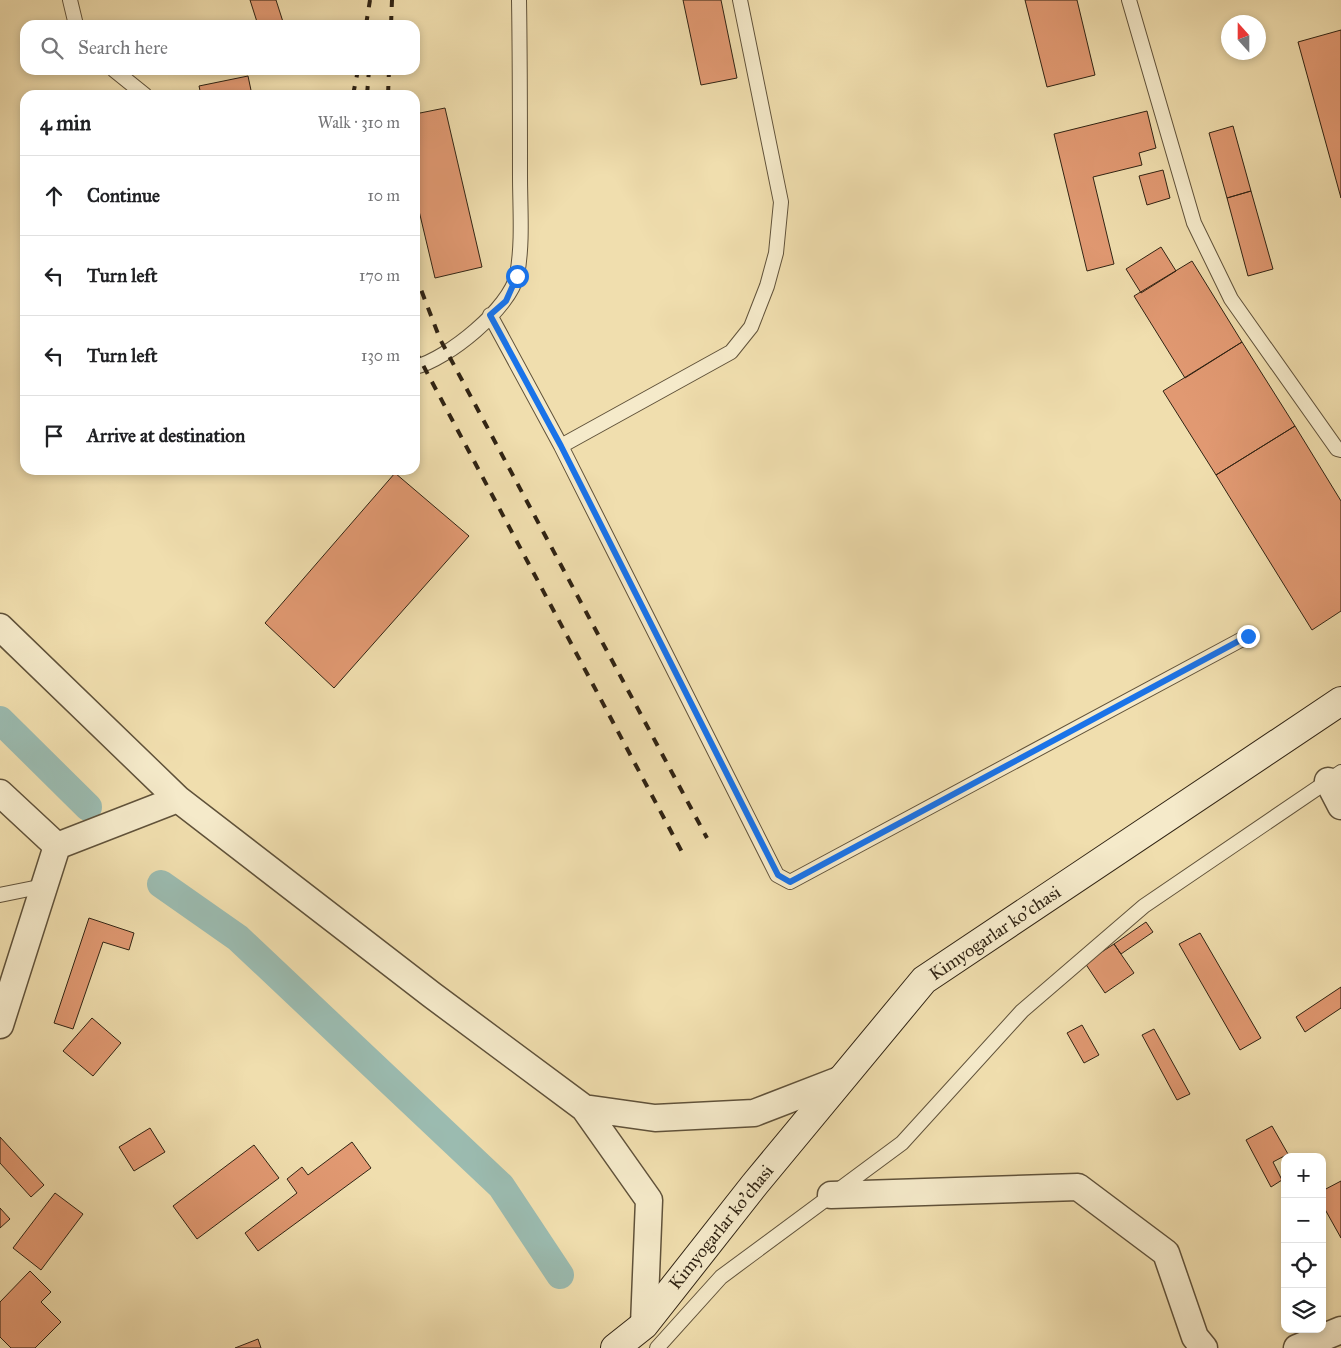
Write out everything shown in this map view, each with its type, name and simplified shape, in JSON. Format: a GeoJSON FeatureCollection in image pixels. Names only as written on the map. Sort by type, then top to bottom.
{"type":"FeatureCollection","features":[{"type":"Feature","properties":{"kind":"street"},"geometry":{"type":"LineString","coordinates":[[0,627],[178,799],[432,995],[584,1108],[649,1200],[641,1341]]}},
{"type":"Feature","properties":{"kind":"street","name":"Kimyogarlar ko'chasi"},"geometry":{"type":"LineString","coordinates":[[641,1341],[755,1184],[924,980],[1341,701]]}},
{"type":"Feature","properties":{"kind":"street"},"geometry":{"type":"LineString","coordinates":[[1334,777],[1341,806]]}},
{"type":"Feature","properties":{"kind":"street"},"geometry":{"type":"LineString","coordinates":[[0,793],[57,846]]}},
{"type":"Feature","properties":{"kind":"street"},"geometry":{"type":"LineString","coordinates":[[57,846],[178,799]]}},
{"type":"Feature","properties":{"kind":"street"},"geometry":{"type":"LineString","coordinates":[[0,1025],[57,846]]}},
{"type":"Feature","properties":{"kind":"street"},"geometry":{"type":"LineString","coordinates":[[584,1108],[656,1118],[754,1113],[842,1080]]}},
{"type":"Feature","properties":{"kind":"street"},"geometry":{"type":"LineString","coordinates":[[831,1195],[1078,1187],[1166,1253],[1195,1337],[1204,1348]]}},
{"type":"Feature","properties":{"kind":"street"},"geometry":{"type":"LineString","coordinates":[[1297,1348],[1341,1330]]}},
{"type":"Feature","properties":{"kind":"lane"},"geometry":{"type":"LineString","coordinates":[[70,0],[75,20]]}},
{"type":"Feature","properties":{"kind":"lane"},"geometry":{"type":"LineString","coordinates":[[420,364],[446,351],[469,335],[506,301],[517,276],[520,228],[519,0]]}},
{"type":"Feature","properties":{"kind":"lane"},"geometry":{"type":"LineString","coordinates":[[561,446],[731,352],[751,327],[776,253],[782,202],[740,0]]}},
{"type":"Feature","properties":{"kind":"lane"},"geometry":{"type":"LineString","coordinates":[[1129,0],[1194,223],[1231,299],[1337,449],[1341,450]]}},
{"type":"Feature","properties":{"kind":"lane"},"geometry":{"type":"LineString","coordinates":[[120,75],[139,90]]}},
{"type":"Feature","properties":{"kind":"lane"},"geometry":{"type":"LineString","coordinates":[[490,315],[561,446],[778,875],[790,882],[1248,636]]}},
{"type":"Feature","properties":{"kind":"lane"},"geometry":{"type":"LineString","coordinates":[[641,1341],[721,1277],[902,1143],[1022,1011],[1144,906],[1334,777]]}},
{"type":"Feature","properties":{"kind":"lane"},"geometry":{"type":"LineString","coordinates":[[0,895],[44,886]]}},
{"type":"Feature","properties":{"kind":"building"},"geometry":{"type":"Polygon","coordinates":[[[250,0],[276,0],[282,20],[256,20],[250,0]]]}},
{"type":"Feature","properties":{"kind":"building"},"geometry":{"type":"Polygon","coordinates":[[[683,0],[721,0],[737,78],[701,85],[683,0]]]}},
{"type":"Feature","properties":{"kind":"building"},"geometry":{"type":"Polygon","coordinates":[[[1025,0],[1077,0],[1095,75],[1047,87],[1025,0]]]}},
{"type":"Feature","properties":{"kind":"building"},"geometry":{"type":"Polygon","coordinates":[[[1341,30],[1341,198],[1298,42],[1341,30]]]}},
{"type":"Feature","properties":{"kind":"building"},"geometry":{"type":"Polygon","coordinates":[[[248,76],[251,90],[200,90],[199,86],[248,76]]]}},
{"type":"Feature","properties":{"kind":"building"},"geometry":{"type":"Polygon","coordinates":[[[445,108],[482,267],[435,278],[420,215],[420,113],[445,108]]]}},
{"type":"Feature","properties":{"kind":"building"},"geometry":{"type":"Polygon","coordinates":[[[1147,111],[1156,148],[1139,153],[1142,165],[1093,177],[1114,264],[1087,271],[1054,134],[1147,111]]]}},
{"type":"Feature","properties":{"kind":"building"},"geometry":{"type":"Polygon","coordinates":[[[1233,126],[1251,191],[1227,198],[1209,133],[1233,126]]]}},
{"type":"Feature","properties":{"kind":"building"},"geometry":{"type":"Polygon","coordinates":[[[1163,170],[1170,198],[1147,205],[1139,176],[1163,170]]]}},
{"type":"Feature","properties":{"kind":"building"},"geometry":{"type":"Polygon","coordinates":[[[1251,191],[1273,269],[1248,276],[1227,198],[1251,191]]]}},
{"type":"Feature","properties":{"kind":"building"},"geometry":{"type":"Polygon","coordinates":[[[1161,247],[1176,271],[1141,293],[1126,269],[1161,247]]]}},
{"type":"Feature","properties":{"kind":"building"},"geometry":{"type":"Polygon","coordinates":[[[1192,261],[1242,342],[1185,378],[1134,296],[1192,261]]]}},
{"type":"Feature","properties":{"kind":"building"},"geometry":{"type":"Polygon","coordinates":[[[1242,342],[1295,426],[1216,475],[1163,391],[1242,342]]]}},
{"type":"Feature","properties":{"kind":"building"},"geometry":{"type":"Polygon","coordinates":[[[1295,426],[1341,501],[1341,611],[1312,630],[1216,475],[1295,426]]]}},
{"type":"Feature","properties":{"kind":"building"},"geometry":{"type":"Polygon","coordinates":[[[393,475],[397,475],[469,536],[334,688],[265,623],[393,475]]]}},
{"type":"Feature","properties":{"kind":"building"},"geometry":{"type":"Polygon","coordinates":[[[89,918],[134,933],[129,950],[103,942],[73,1029],[54,1023],[89,918]]]}},
{"type":"Feature","properties":{"kind":"building"},"geometry":{"type":"Polygon","coordinates":[[[1146,922],[1153,932],[1121,954],[1114,944],[1146,922]]]}},
{"type":"Feature","properties":{"kind":"building"},"geometry":{"type":"Polygon","coordinates":[[[1200,933],[1261,1038],[1240,1050],[1179,944],[1200,933]]]}},
{"type":"Feature","properties":{"kind":"building"},"geometry":{"type":"Polygon","coordinates":[[[1114,944],[1134,973],[1105,993],[1085,963],[1114,944]]]}},
{"type":"Feature","properties":{"kind":"building"},"geometry":{"type":"Polygon","coordinates":[[[1341,987],[1341,1008],[1305,1032],[1296,1017],[1341,987]]]}},
{"type":"Feature","properties":{"kind":"building"},"geometry":{"type":"Polygon","coordinates":[[[92,1018],[121,1043],[93,1076],[63,1051],[92,1018]]]}},
{"type":"Feature","properties":{"kind":"building"},"geometry":{"type":"Polygon","coordinates":[[[1082,1025],[1099,1055],[1084,1063],[1067,1033],[1082,1025]]]}},
{"type":"Feature","properties":{"kind":"building"},"geometry":{"type":"Polygon","coordinates":[[[1154,1029],[1190,1094],[1177,1100],[1142,1035],[1154,1029]]]}},
{"type":"Feature","properties":{"kind":"building"},"geometry":{"type":"Polygon","coordinates":[[[1272,1126],[1287,1153],[1281,1153],[1281,1158],[1273,1162],[1281,1181],[1271,1187],[1246,1140],[1272,1126]]]}},
{"type":"Feature","properties":{"kind":"building"},"geometry":{"type":"Polygon","coordinates":[[[150,1128],[165,1152],[134,1171],[119,1147],[150,1128]]]}},
{"type":"Feature","properties":{"kind":"building"},"geometry":{"type":"Polygon","coordinates":[[[0,1137],[44,1185],[31,1197],[0,1163],[0,1137]]]}},
{"type":"Feature","properties":{"kind":"building"},"geometry":{"type":"Polygon","coordinates":[[[352,1142],[371,1168],[258,1251],[245,1233],[297,1193],[287,1179],[302,1167],[308,1175],[352,1142]]]}},
{"type":"Feature","properties":{"kind":"building"},"geometry":{"type":"Polygon","coordinates":[[[254,1145],[279,1178],[197,1239],[173,1206],[254,1145]]]}},
{"type":"Feature","properties":{"kind":"building"},"geometry":{"type":"Polygon","coordinates":[[[1341,1181],[1341,1238],[1326,1211],[1326,1189],[1341,1181]]]}},
{"type":"Feature","properties":{"kind":"building"},"geometry":{"type":"Polygon","coordinates":[[[55,1193],[83,1214],[41,1270],[13,1248],[55,1193]]]}},
{"type":"Feature","properties":{"kind":"building"},"geometry":{"type":"Polygon","coordinates":[[[0,1208],[10,1219],[0,1228],[0,1208]]]}},
{"type":"Feature","properties":{"kind":"building"},"geometry":{"type":"Polygon","coordinates":[[[30,1271],[51,1292],[41,1302],[61,1322],[35,1348],[11,1348],[0,1337],[0,1302],[30,1271]]]}},
{"type":"Feature","properties":{"kind":"building"},"geometry":{"type":"Polygon","coordinates":[[[258,1339],[261,1348],[235,1348],[258,1339]]]}},
{"type":"Feature","properties":{"kind":"waterway"},"geometry":{"type":"LineString","coordinates":[[0,720],[88,807]]}},
{"type":"Feature","properties":{"kind":"waterway"},"geometry":{"type":"LineString","coordinates":[[161,884],[238,938],[501,1186],[560,1275]]}},
{"type":"Feature","properties":{"kind":"railway"},"geometry":{"type":"LineString","coordinates":[[367,20],[370,0]]}},
{"type":"Feature","properties":{"kind":"railway"},"geometry":{"type":"LineString","coordinates":[[391,20],[392,0]]}},
{"type":"Feature","properties":{"kind":"railway"},"geometry":{"type":"LineString","coordinates":[[354,90],[357,75]]}},
{"type":"Feature","properties":{"kind":"railway"},"geometry":{"type":"LineString","coordinates":[[367,90],[369,75]]}},
{"type":"Feature","properties":{"kind":"railway"},"geometry":{"type":"LineString","coordinates":[[388,90],[389,75]]}},
{"type":"Feature","properties":{"kind":"railway"},"geometry":{"type":"LineString","coordinates":[[420,287],[440,339],[707,838]]}},
{"type":"Feature","properties":{"kind":"railway"},"geometry":{"type":"LineString","coordinates":[[420,359],[682,852]]}},
{"type":"Feature","properties":{"kind":"route"},"geometry":{"type":"LineString","coordinates":[[517,276],[506,301],[490,315],[561,446],[778,875],[790,882],[1248,636]]}}]}
